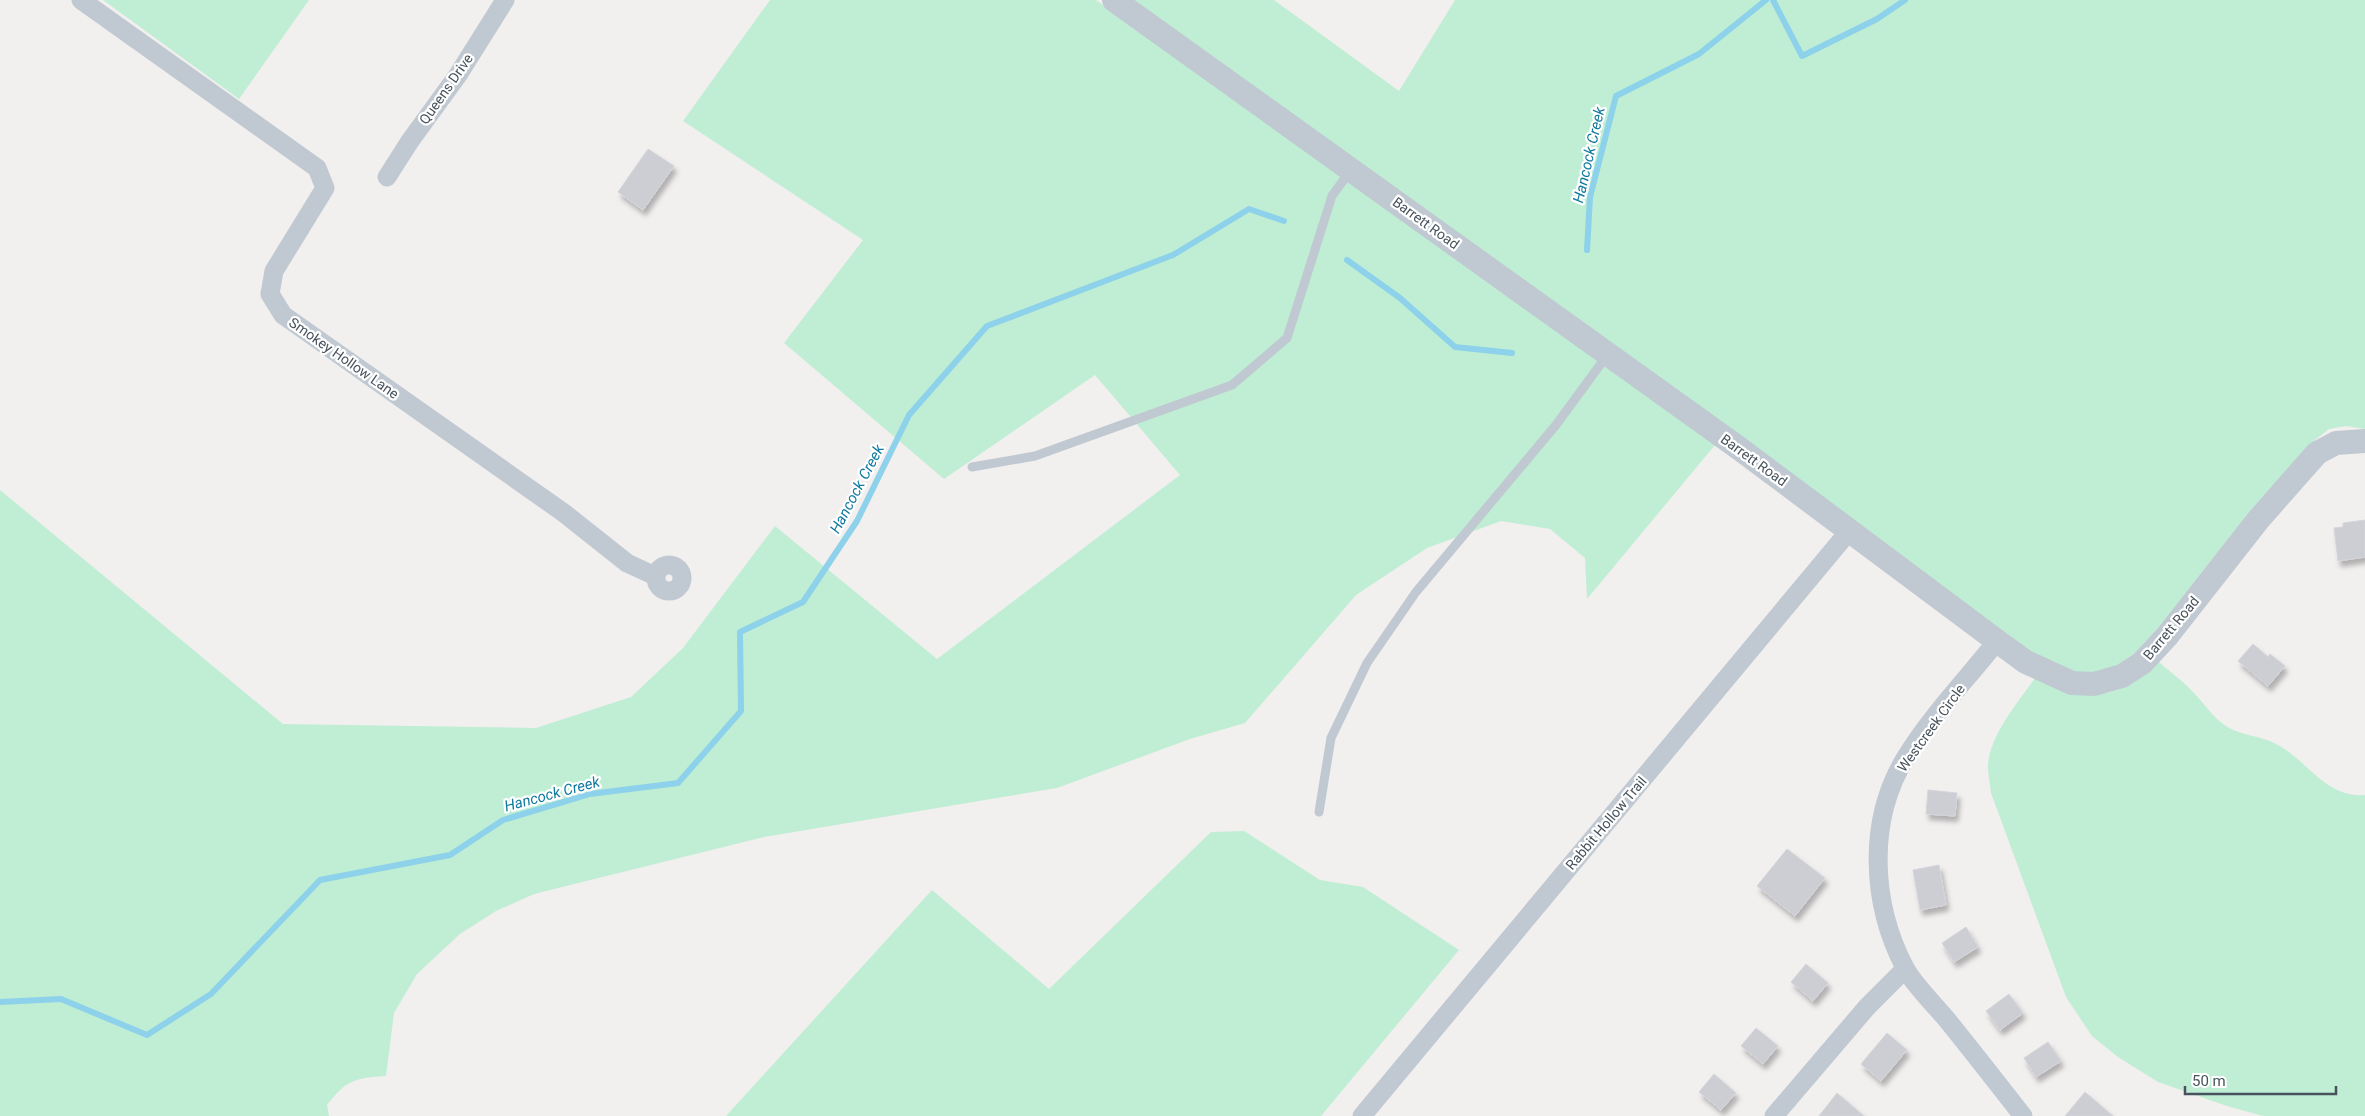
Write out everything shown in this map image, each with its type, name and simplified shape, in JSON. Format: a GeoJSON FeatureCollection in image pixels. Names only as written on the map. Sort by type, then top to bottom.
{"type":"FeatureCollection","features":[{"type":"Feature","properties":{"kind":"street","name":"Smokey Hollow Lane"},"geometry":{"type":"LineString","coordinates":[[81,0],[317,168],[325,188],[274,271],[270,294],[284,315],[564,513],[626,563],[656,576]]}},
{"type":"Feature","properties":{"kind":"street","name":"Queens Drive"},"geometry":{"type":"LineString","coordinates":[[386,177],[458,75],[505,0]]}},
{"type":"Feature","properties":{"kind":"street","name":"Barrett Road"},"geometry":{"type":"LineString","coordinates":[[1114,0],[1608,354],[1850,530],[2026,662],[2072,683],[2094,684],[2122,676],[2142,662],[2167,636],[2258,520],[2317,453],[2336,443],[2365,441]]}},
{"type":"Feature","properties":{"kind":"street","name":"Rabbit Hollow Trail"},"geometry":{"type":"LineString","coordinates":[[1362,1116],[1850,530]]}},
{"type":"Feature","properties":{"kind":"street","name":"Westcreek Circle"},"geometry":{"type":"LineString","coordinates":[[1997,641],[1906,757],[1894,780],[1881,822],[1878,855],[1880,890],[1886,919],[1905,969],[2022,1116]]}},
{"type":"Feature","properties":{"kind":"street"},"geometry":{"type":"LineString","coordinates":[[1774,1116],[1867,1006],[1905,969]]}},
{"type":"Feature","properties":{"kind":"lane"},"geometry":{"type":"LineString","coordinates":[[972,467],[1035,456],[1232,385],[1287,338],[1332,196],[1351,169]]}},
{"type":"Feature","properties":{"kind":"lane"},"geometry":{"type":"LineString","coordinates":[[1320,812],[1331,738],[1367,663],[1416,592],[1550,433],[1608,354]]}},
{"type":"Feature","properties":{"kind":"green space"},"geometry":{"type":"Polygon","coordinates":[[[103,0],[309,0],[239,99],[103,0]]]}},
{"type":"Feature","properties":{"kind":"green space"},"geometry":{"type":"Polygon","coordinates":[[[770,0],[1096,0],[1715,445],[1587,599],[1585,558],[1550,529],[1501,521],[1427,548],[1356,595],[1245,723],[1190,739],[1057,788],[764,837],[534,894],[496,911],[460,934],[417,974],[394,1013],[386,1076],[359,1079],[346,1085],[327,1105],[329,1116],[0,1116],[0,490],[283,724],[536,728],[631,697],[683,648],[775,526],[937,659],[1180,475],[1095,375],[944,479],[784,343],[863,240],[683,121],[770,0]]]}},
{"type":"Feature","properties":{"kind":"green space"},"geometry":{"type":"Polygon","coordinates":[[[1133,0],[1274,0],[1399,91],[1455,0],[2365,0],[2365,429],[2346,426],[2329,429],[2311,443],[2249,512],[2158,628],[2134,654],[2116,666],[2091,673],[2073,672],[2032,652],[1133,0]]]}},
{"type":"Feature","properties":{"kind":"green space"},"geometry":{"type":"Polygon","coordinates":[[[2159,662],[2185,684],[2214,716],[2228,727],[2278,745],[2328,785],[2339,791],[2365,795],[2365,1116],[2263,1116],[2227,1106],[2158,1082],[2118,1057],[2092,1036],[2066,997],[1991,793],[1988,766],[1993,743],[2013,708],[2035,678],[2099,694],[2116,690],[2132,683],[2159,662]]]}},
{"type":"Feature","properties":{"kind":"green space"},"geometry":{"type":"Polygon","coordinates":[[[1244,831],[1320,880],[1363,887],[1459,950],[1321,1116],[726,1116],[932,890],[1049,989],[1211,832],[1244,831]]]}},
{"type":"Feature","properties":{"kind":"building"},"geometry":{"type":"Polygon","coordinates":[[[648,149],[674,166],[643,210],[618,192],[648,149]]]}},
{"type":"Feature","properties":{"kind":"building"},"geometry":{"type":"Polygon","coordinates":[[[2365,520],[2365,557],[2338,561],[2334,528],[2343,527],[2343,523],[2365,520]]]}},
{"type":"Feature","properties":{"kind":"building"},"geometry":{"type":"Polygon","coordinates":[[[2253,644],[2268,657],[2270,654],[2285,666],[2268,686],[2238,661],[2253,644]]]}},
{"type":"Feature","properties":{"kind":"building"},"geometry":{"type":"Polygon","coordinates":[[[1928,790],[1957,793],[1955,816],[1926,814],[1928,790]]]}},
{"type":"Feature","properties":{"kind":"building"},"geometry":{"type":"Polygon","coordinates":[[[1787,849],[1825,878],[1795,916],[1757,886],[1787,849]]]}},
{"type":"Feature","properties":{"kind":"building"},"geometry":{"type":"Polygon","coordinates":[[[1939,865],[1946,905],[1920,910],[1913,870],[1939,865]]]}},
{"type":"Feature","properties":{"kind":"building"},"geometry":{"type":"Polygon","coordinates":[[[1966,927],[1978,947],[1954,962],[1942,943],[1966,927]]]}},
{"type":"Feature","properties":{"kind":"building"},"geometry":{"type":"Polygon","coordinates":[[[1806,964],[1828,983],[1813,1001],[1791,982],[1806,964]]]}},
{"type":"Feature","properties":{"kind":"building"},"geometry":{"type":"Polygon","coordinates":[[[2009,994],[2023,1013],[2000,1030],[1986,1011],[2009,994]]]}},
{"type":"Feature","properties":{"kind":"building"},"geometry":{"type":"Polygon","coordinates":[[[1756,1028],[1778,1046],[1763,1064],[1741,1046],[1756,1028]]]}},
{"type":"Feature","properties":{"kind":"building"},"geometry":{"type":"Polygon","coordinates":[[[1887,1033],[1907,1050],[1881,1081],[1861,1064],[1887,1033]]]}},
{"type":"Feature","properties":{"kind":"building"},"geometry":{"type":"Polygon","coordinates":[[[2048,1042],[2061,1061],[2036,1077],[2024,1058],[2048,1042]]]}},
{"type":"Feature","properties":{"kind":"building"},"geometry":{"type":"Polygon","coordinates":[[[1714,1074],[1736,1093],[1721,1110],[1699,1092],[1714,1074]]]}},
{"type":"Feature","properties":{"kind":"building"},"geometry":{"type":"Polygon","coordinates":[[[2085,1092],[2113,1116],[2065,1116],[2085,1092]]]}},
{"type":"Feature","properties":{"kind":"building"},"geometry":{"type":"Polygon","coordinates":[[[1837,1093],[1864,1116],[1819,1116],[1837,1093]]]}},
{"type":"Feature","properties":{"kind":"waterway","name":"Hancock Creek"},"geometry":{"type":"LineString","coordinates":[[1587,250],[1590,197],[1616,96],[1699,54],[1766,0]]}},
{"type":"Feature","properties":{"kind":"waterway","name":"Hancock Creek"},"geometry":{"type":"LineString","coordinates":[[1773,0],[1802,56],[1877,19],[1905,0]]}},
{"type":"Feature","properties":{"kind":"waterway","name":"Hancock Creek"},"geometry":{"type":"LineString","coordinates":[[0,1002],[61,999],[147,1035],[211,994],[320,880],[450,855],[503,820],[590,794],[678,783],[741,711],[740,632],[803,602],[857,521],[909,415],[987,326],[1173,255],[1249,209],[1284,221]]}},
{"type":"Feature","properties":{"kind":"waterway","name":"Hancock Creek"},"geometry":{"type":"LineString","coordinates":[[1347,260],[1400,298],[1455,347],[1512,353]]}}]}
